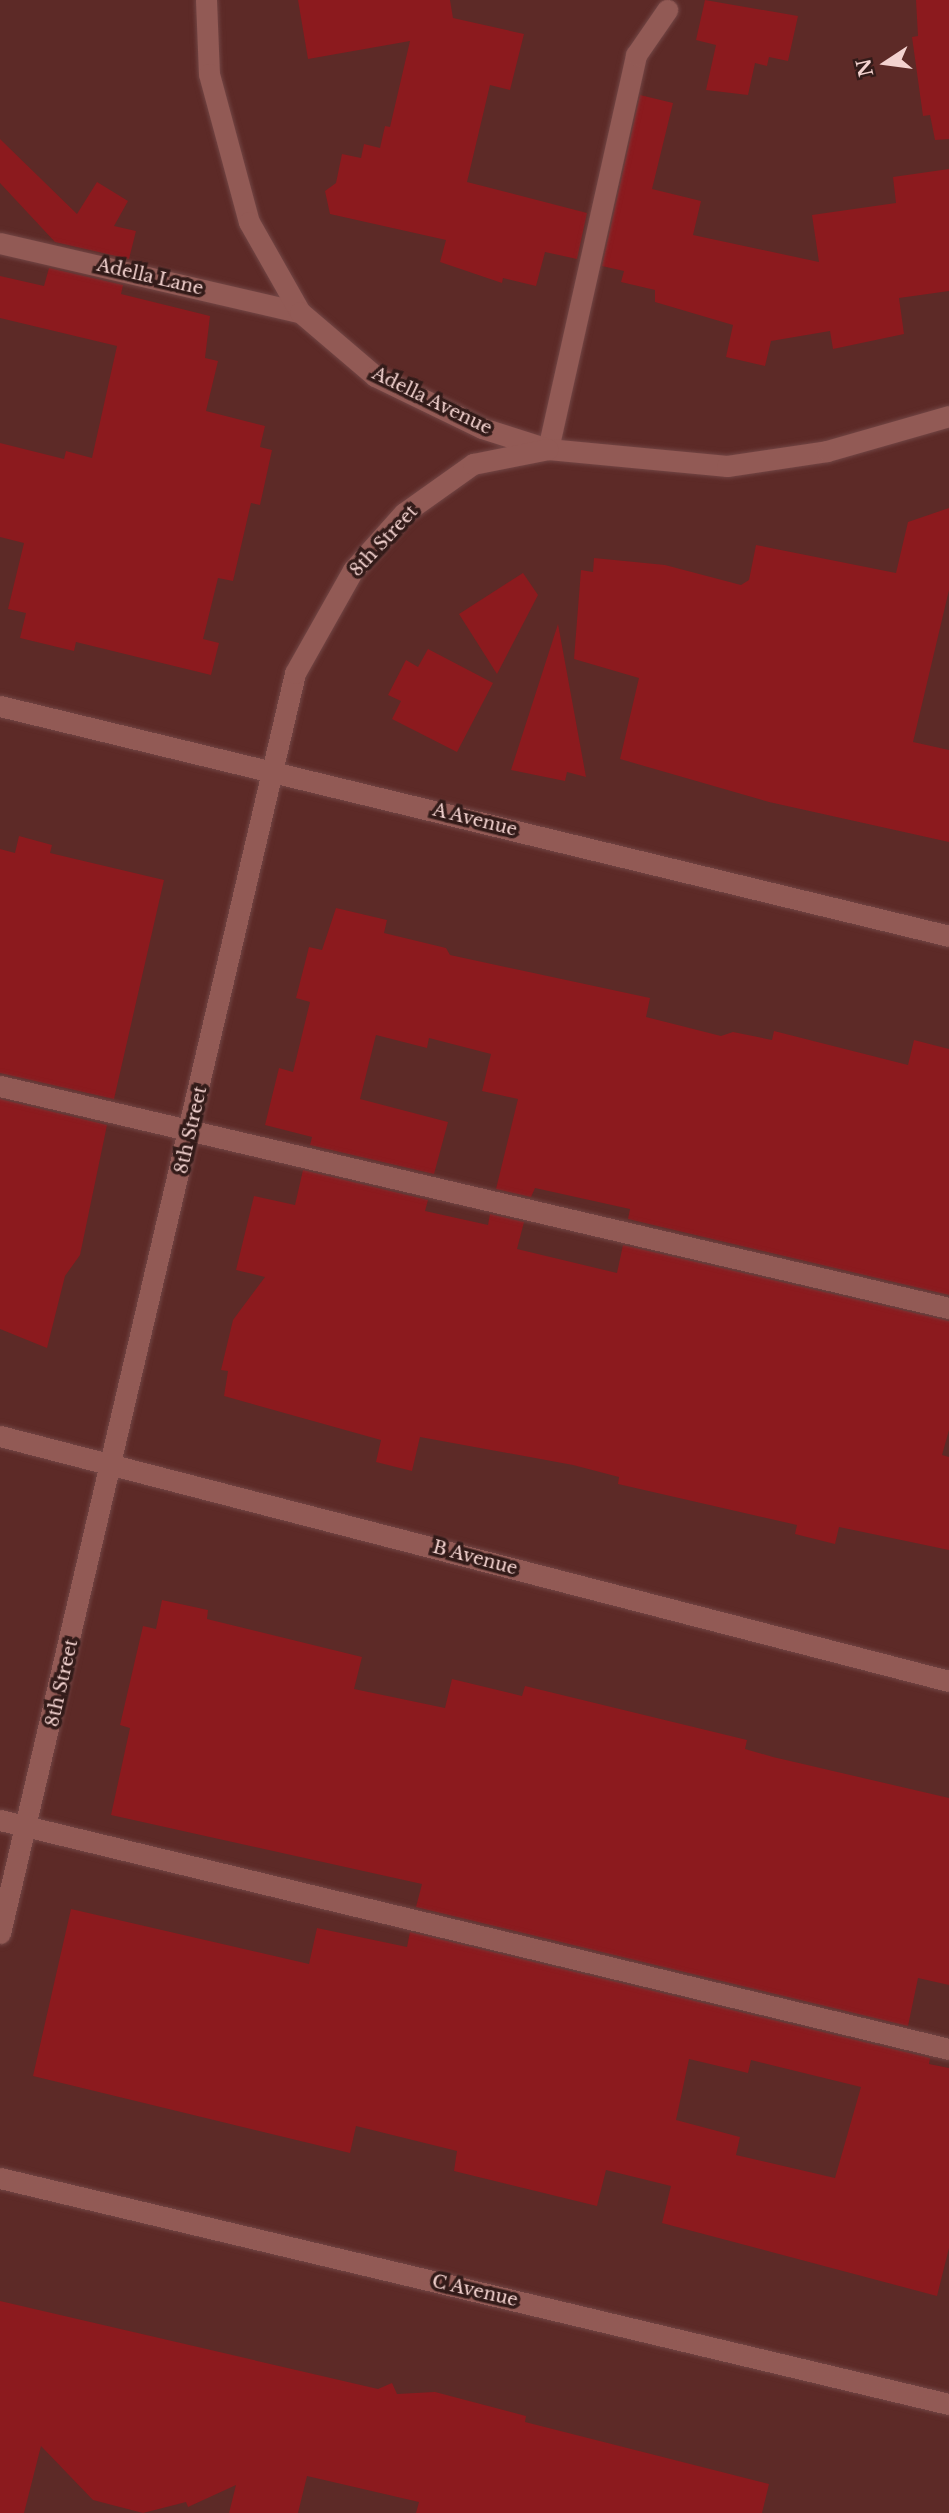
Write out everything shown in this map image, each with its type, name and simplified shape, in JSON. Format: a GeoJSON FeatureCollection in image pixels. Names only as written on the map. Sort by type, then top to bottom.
{"type":"FeatureCollection","features":[{"type":"Feature","properties":{"kind":"street","name":"Adella Avenue"},"geometry":{"type":"LineString","coordinates":[[206,0],[209,74],[249,222],[300,312],[375,376],[482,428],[548,449],[727,466],[827,451],[949,416]]}},
{"type":"Feature","properties":{"kind":"street"},"geometry":{"type":"LineString","coordinates":[[548,449],[636,55],[667,10]]}},
{"type":"Feature","properties":{"kind":"street","name":"Adella Lane"},"geometry":{"type":"LineString","coordinates":[[0,243],[300,312]]}},
{"type":"Feature","properties":{"kind":"street","name":"8th Street"},"geometry":{"type":"LineString","coordinates":[[0,1933],[29,1828],[275,772],[295,673],[353,570],[404,513],[460,471],[548,449]]}},
{"type":"Feature","properties":{"kind":"street","name":"A Avenue"},"geometry":{"type":"LineString","coordinates":[[0,706],[949,936]]}},
{"type":"Feature","properties":{"kind":"street"},"geometry":{"type":"LineString","coordinates":[[0,1086],[190,1133],[949,1308]]}},
{"type":"Feature","properties":{"kind":"street","name":"B Avenue"},"geometry":{"type":"LineString","coordinates":[[0,1436],[949,1681]]}},
{"type":"Feature","properties":{"kind":"street"},"geometry":{"type":"LineString","coordinates":[[0,1820],[949,2049]]}},
{"type":"Feature","properties":{"kind":"street","name":"C Avenue"},"geometry":{"type":"LineString","coordinates":[[0,2178],[949,2404]]}},
{"type":"Feature","properties":{"kind":"building"},"geometry":{"type":"Polygon","coordinates":[[[298,0],[450,0],[453,18],[524,34],[510,90],[490,85],[467,182],[587,213],[577,259],[545,252],[536,286],[503,278],[502,283],[440,262],[446,240],[330,214],[325,191],[336,183],[342,154],[361,158],[364,144],[380,148],[385,126],[390,127],[410,41],[308,59],[298,0]]]}},
{"type":"Feature","properties":{"kind":"building"},"geometry":{"type":"Polygon","coordinates":[[[705,0],[798,16],[788,61],[769,57],[767,66],[755,63],[748,95],[706,90],[716,45],[696,40],[705,0]]]}},
{"type":"Feature","properties":{"kind":"building"},"geometry":{"type":"Polygon","coordinates":[[[916,0],[949,0],[949,139],[935,140],[930,115],[923,116],[912,37],[918,36],[916,0]]]}},
{"type":"Feature","properties":{"kind":"building"},"geometry":{"type":"Polygon","coordinates":[[[640,95],[673,103],[652,189],[701,201],[693,235],[819,262],[812,215],[896,203],[893,177],[949,169],[949,291],[899,298],[904,334],[833,349],[830,331],[771,341],[765,366],[726,357],[733,325],[655,302],[655,290],[621,282],[624,271],[602,266],[640,95]]]}},
{"type":"Feature","properties":{"kind":"building"},"geometry":{"type":"Polygon","coordinates":[[[0,139],[77,214],[97,182],[128,201],[114,226],[136,231],[129,259],[55,242],[0,183],[0,139]]]}},
{"type":"Feature","properties":{"kind":"building"},"geometry":{"type":"Polygon","coordinates":[[[49,268],[123,285],[121,294],[210,316],[205,358],[218,361],[206,411],[265,426],[260,447],[272,450],[260,505],[251,503],[233,581],[218,578],[203,639],[219,643],[211,675],[76,642],[74,651],[20,638],[26,613],[8,609],[24,543],[0,537],[0,443],[64,459],[66,451],[92,458],[117,346],[0,318],[0,276],[44,286],[49,268]]]}},
{"type":"Feature","properties":{"kind":"building"},"geometry":{"type":"Polygon","coordinates":[[[949,508],[949,590],[913,742],[949,750],[949,842],[769,802],[620,759],[639,678],[574,659],[581,570],[593,572],[594,558],[665,565],[741,585],[749,580],[756,545],[896,573],[908,522],[949,508]]]}},
{"type":"Feature","properties":{"kind":"building"},"geometry":{"type":"Polygon","coordinates":[[[523,573],[538,595],[497,674],[459,614],[523,573]]]}},
{"type":"Feature","properties":{"kind":"building"},"geometry":{"type":"Polygon","coordinates":[[[558,624],[586,777],[567,772],[565,781],[511,770],[558,624]]]}},
{"type":"Feature","properties":{"kind":"building"},"geometry":{"type":"Polygon","coordinates":[[[428,649],[493,683],[457,752],[392,719],[401,701],[388,695],[406,660],[418,667],[428,649]]]}},
{"type":"Feature","properties":{"kind":"building"},"geometry":{"type":"Polygon","coordinates":[[[19,836],[52,845],[50,853],[164,880],[114,1099],[0,1073],[0,849],[15,853],[19,836]]]}},
{"type":"Feature","properties":{"kind":"building"},"geometry":{"type":"Polygon","coordinates":[[[336,908],[387,920],[384,933],[446,948],[450,955],[650,998],[646,1017],[721,1036],[733,1032],[772,1040],[774,1031],[908,1065],[914,1040],[949,1049],[949,1295],[628,1219],[630,1209],[535,1188],[531,1197],[496,1189],[518,1099],[482,1091],[491,1054],[429,1038],[427,1048],[376,1035],[360,1099],[448,1122],[434,1174],[310,1145],[312,1137],[265,1125],[279,1068],[293,1072],[310,1002],[296,998],[309,947],[322,950],[336,908]]]}},
{"type":"Feature","properties":{"kind":"building"},"geometry":{"type":"Polygon","coordinates":[[[0,1099],[107,1125],[80,1255],[65,1276],[47,1348],[0,1329],[0,1099]]]}},
{"type":"Feature","properties":{"kind":"building"},"geometry":{"type":"Polygon","coordinates":[[[303,1170],[428,1200],[425,1211],[488,1225],[490,1214],[524,1222],[517,1249],[617,1273],[623,1245],[949,1321],[949,1430],[942,1455],[949,1457],[949,1550],[839,1527],[835,1544],[795,1534],[797,1525],[618,1484],[619,1477],[573,1465],[420,1437],[412,1471],[376,1462],[381,1440],[224,1396],[228,1371],[221,1370],[233,1320],[265,1277],[236,1270],[254,1196],[295,1205],[303,1170]]]}},
{"type":"Feature","properties":{"kind":"building"},"geometry":{"type":"Polygon","coordinates":[[[162,1600],[208,1610],[207,1619],[362,1657],[354,1689],[445,1708],[452,1679],[522,1696],[525,1686],[747,1740],[745,1749],[773,1757],[949,1798],[949,1985],[918,1978],[908,2026],[416,1907],[422,1884],[111,1815],[130,1728],[120,1725],[143,1626],[156,1629],[162,1600]]]}},
{"type":"Feature","properties":{"kind":"building"},"geometry":{"type":"Polygon","coordinates":[[[71,1909],[309,1964],[317,1928],[407,1947],[410,1932],[930,2058],[929,2064],[949,2068],[949,2248],[937,2296],[662,2223],[671,2186],[606,2170],[597,2206],[454,2171],[457,2151],[356,2126],[350,2153],[33,2076],[71,1909]],[[689,2059],[676,2120],[740,2137],[736,2155],[835,2178],[861,2087],[751,2060],[748,2073],[689,2059]]]}},
{"type":"Feature","properties":{"kind":"building"},"geometry":{"type":"Polygon","coordinates":[[[0,2301],[378,2389],[392,2383],[397,2394],[435,2392],[526,2416],[525,2422],[769,2484],[762,2513],[416,2513],[419,2502],[307,2476],[298,2513],[229,2513],[236,2485],[188,2507],[186,2502],[143,2513],[93,2500],[41,2446],[24,2513],[0,2513],[0,2301]]]}}]}
